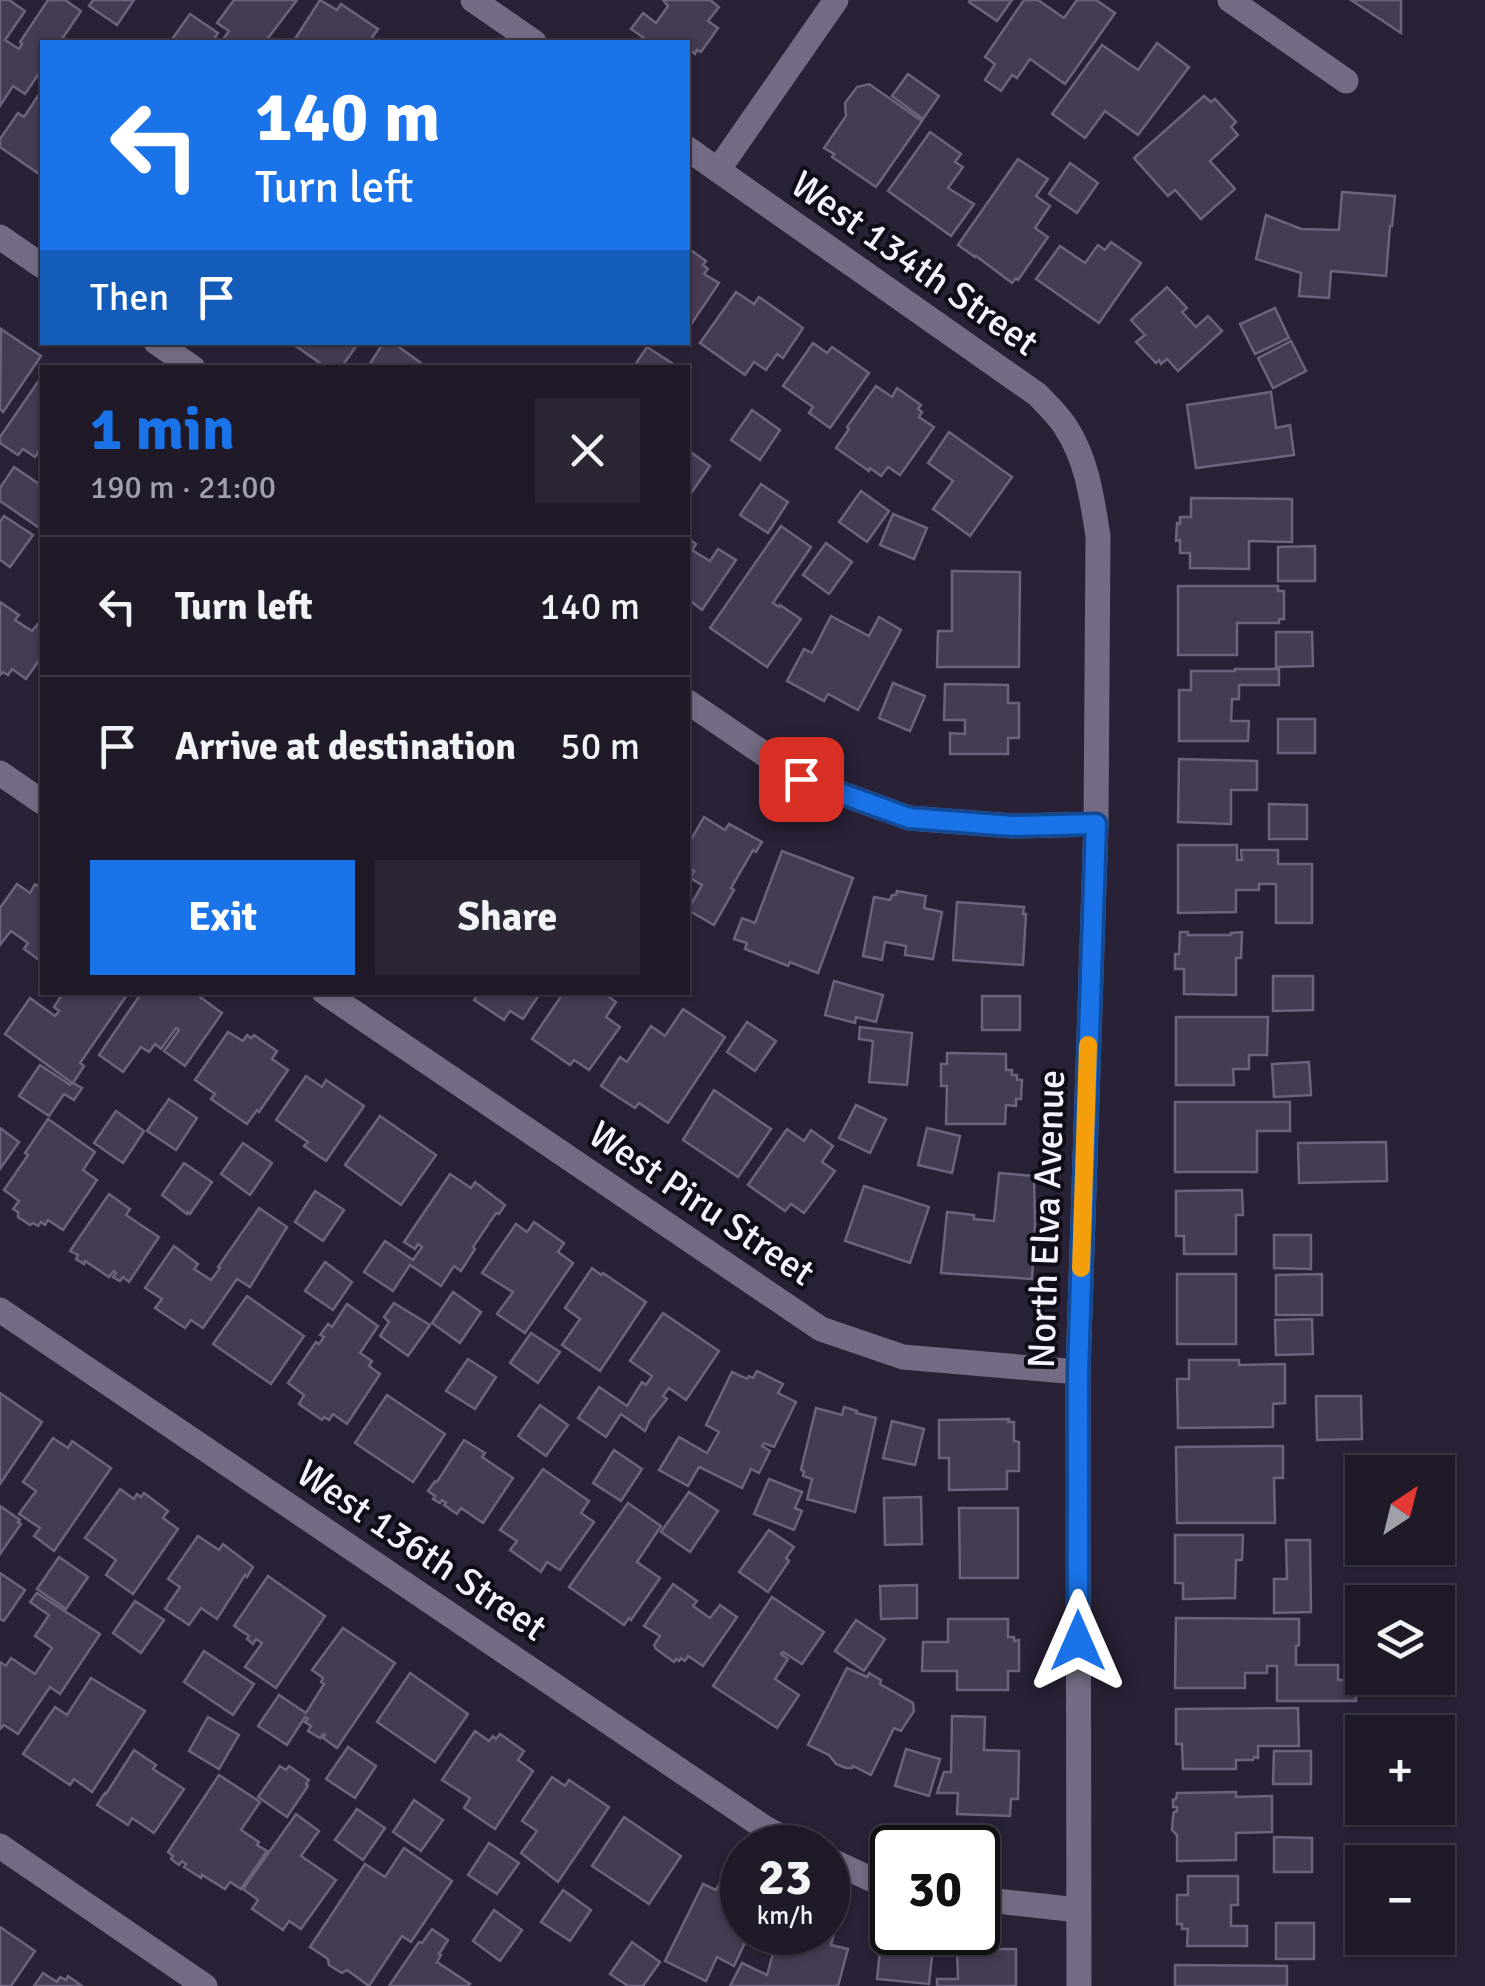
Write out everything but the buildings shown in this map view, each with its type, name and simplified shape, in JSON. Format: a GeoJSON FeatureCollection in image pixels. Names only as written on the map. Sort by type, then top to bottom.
{"type":"FeatureCollection","features":[{"type":"Feature","properties":{"kind":"street"},"geometry":{"type":"LineString","coordinates":[[474,0],[531,40]]}},
{"type":"Feature","properties":{"kind":"street"},"geometry":{"type":"LineString","coordinates":[[718,170],[836,0]]}},
{"type":"Feature","properties":{"kind":"street"},"geometry":{"type":"LineString","coordinates":[[1230,0],[1346,82]]}},
{"type":"Feature","properties":{"kind":"street","name":"West 134th Street"},"geometry":{"type":"LineString","coordinates":[[690,150],[1038,395],[1064,425],[1081,456]]}},
{"type":"Feature","properties":{"kind":"street"},"geometry":{"type":"LineString","coordinates":[[0,237],[40,265]]}},
{"type":"Feature","properties":{"kind":"street"},"geometry":{"type":"LineString","coordinates":[[160,345],[188,365]]}},
{"type":"Feature","properties":{"kind":"street","name":"North Elva Avenue"},"geometry":{"type":"LineString","coordinates":[[1079,1986],[1078,1372],[1096,824],[1098,536],[1081,456]]}},
{"type":"Feature","properties":{"kind":"street"},"geometry":{"type":"LineString","coordinates":[[690,703],[801,779],[909,818],[1012,826],[1096,824]]}},
{"type":"Feature","properties":{"kind":"street"},"geometry":{"type":"LineString","coordinates":[[0,773],[40,801]]}},
{"type":"Feature","properties":{"kind":"street","name":"West Piru Street"},"geometry":{"type":"LineString","coordinates":[[328,995],[820,1329],[903,1356],[1078,1372]]}},
{"type":"Feature","properties":{"kind":"street","name":"West 136th Street"},"geometry":{"type":"LineString","coordinates":[[0,1310],[761,1825]]}},
{"type":"Feature","properties":{"kind":"street"},"geometry":{"type":"LineString","coordinates":[[0,1846],[205,1986]]}},
{"type":"Feature","properties":{"kind":"street"},"geometry":{"type":"LineString","coordinates":[[1000,1901],[1078,1910]]}},
{"type":"Feature","properties":{"kind":"slow traffic"},"geometry":{"type":"LineString","coordinates":[[1081,1268],[1088,1045]]}},
{"type":"Feature","properties":{"kind":"route"},"geometry":{"type":"LineString","coordinates":[[801,779],[909,818],[1012,826],[1096,824],[1078,1372],[1078,1641]]}}]}
